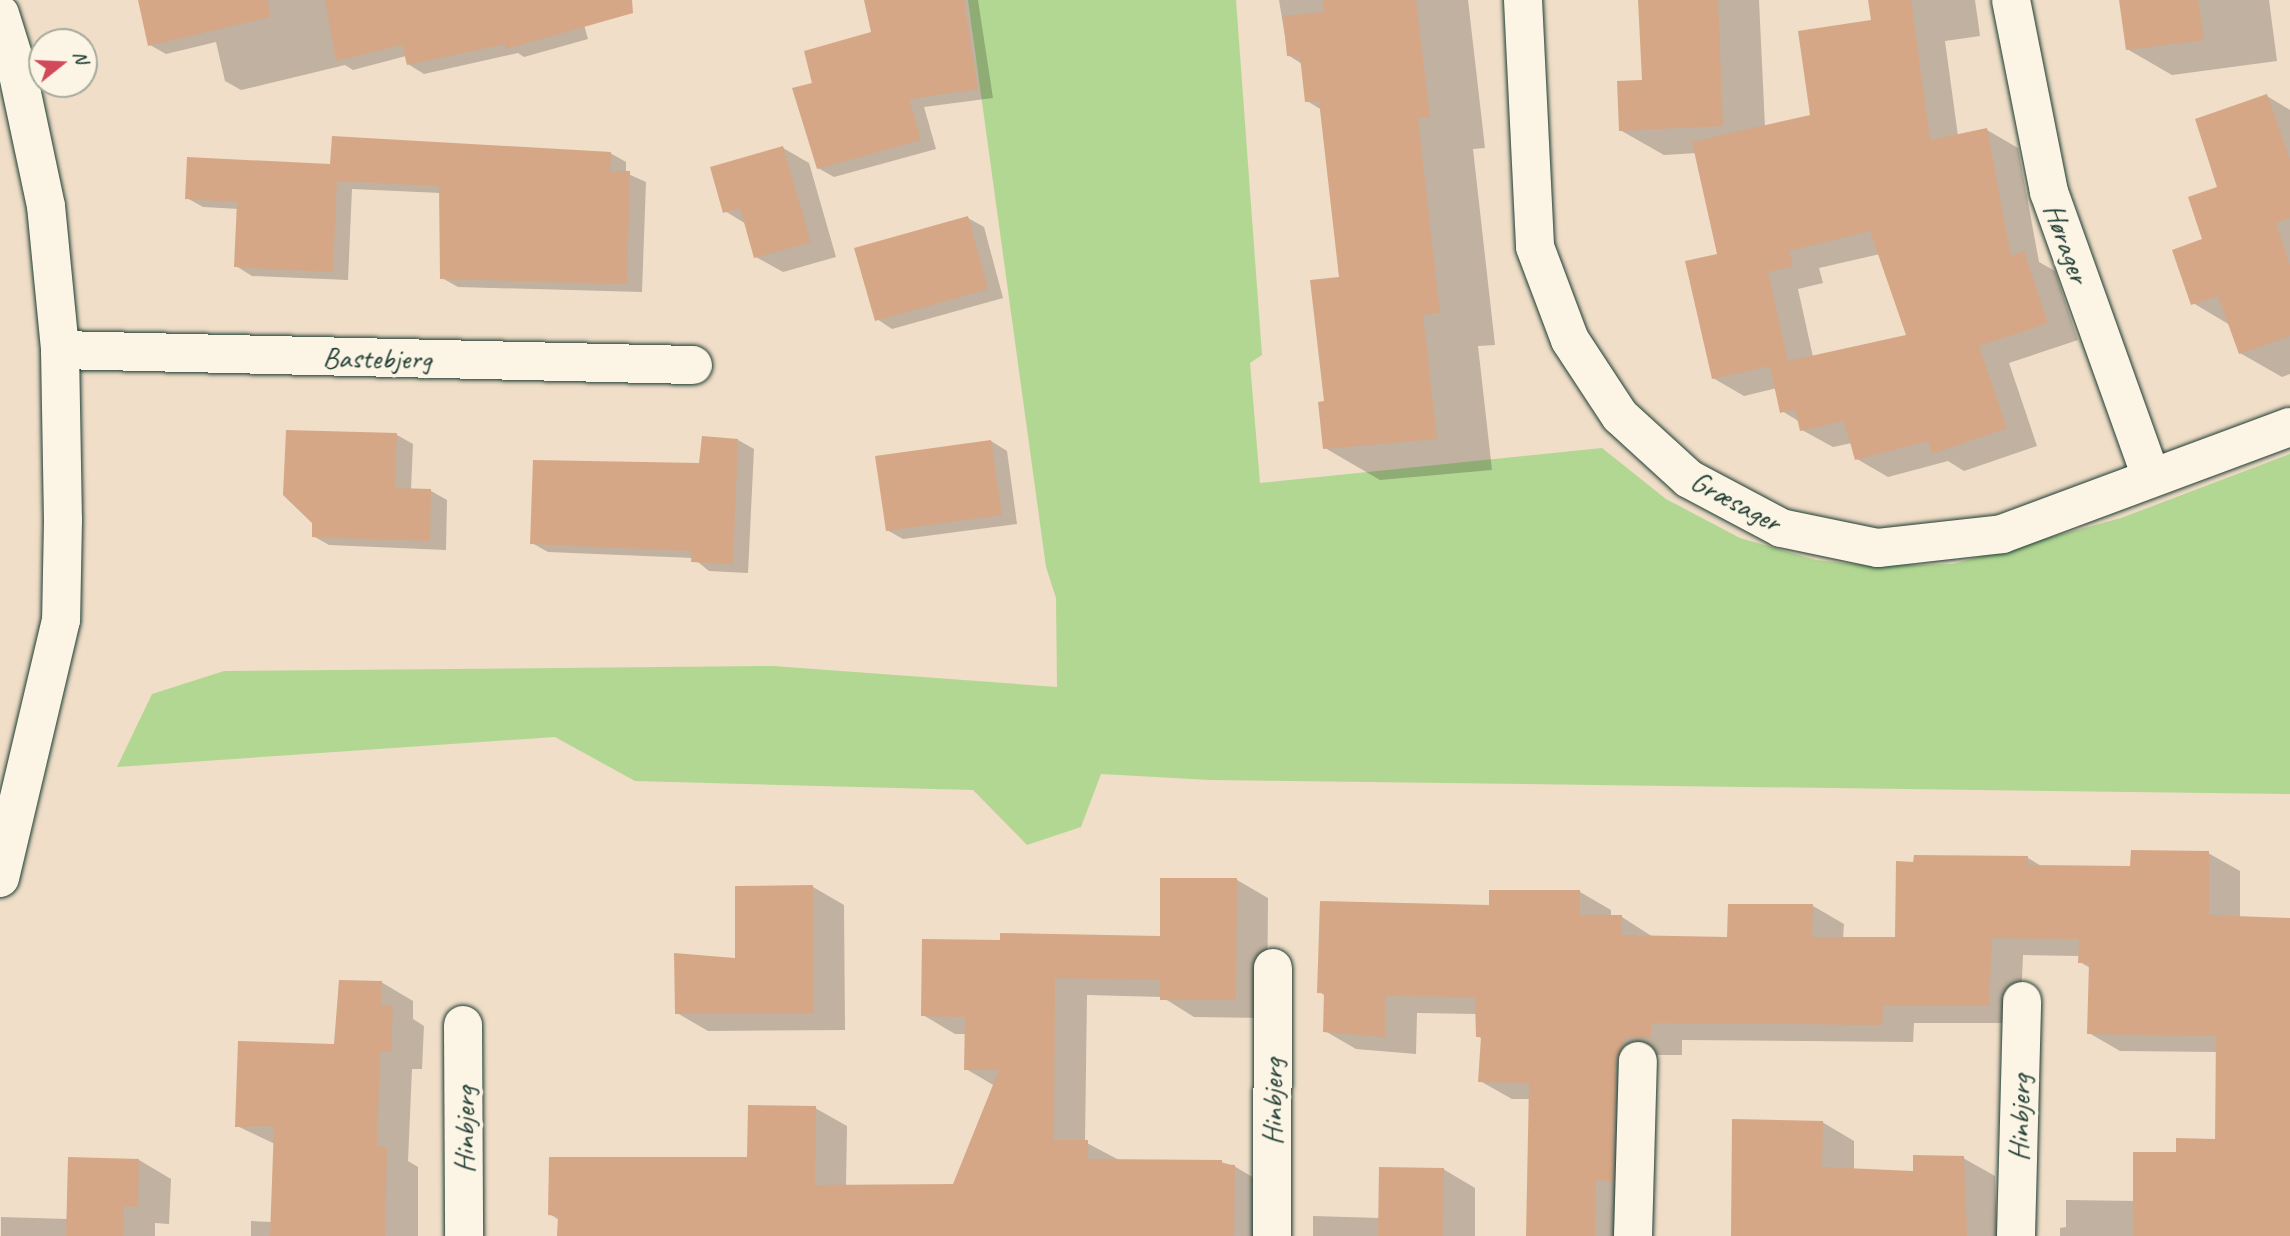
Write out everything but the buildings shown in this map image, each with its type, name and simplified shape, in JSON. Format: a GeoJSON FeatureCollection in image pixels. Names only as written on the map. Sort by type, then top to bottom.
{"type":"FeatureCollection","features":[{"type":"Feature","properties":{"kind":"street","name":"Græsager"},"geometry":{"type":"LineString","coordinates":[[1523,0],[1535,247],[1570,340],[1620,416],[1689,479],[1781,528],[1878,548],[2002,534],[2290,426]]}},
{"type":"Feature","properties":{"kind":"street","name":"Hørager"},"geometry":{"type":"LineString","coordinates":[[2011,0],[2049,192],[2151,477]]}},
{"type":"Feature","properties":{"kind":"street"},"geometry":{"type":"LineString","coordinates":[[0,13],[16,65],[46,206],[61,350],[61,620],[0,878]]}},
{"type":"Feature","properties":{"kind":"street","name":"Bastebjerg"},"geometry":{"type":"LineString","coordinates":[[61,350],[692,365]]}},
{"type":"Feature","properties":{"kind":"street","name":"Hinbjerg"},"geometry":{"type":"LineString","coordinates":[[1272,1236],[1273,968]]}},
{"type":"Feature","properties":{"kind":"street","name":"Hinbjerg"},"geometry":{"type":"LineString","coordinates":[[2016,1236],[2022,1001]]}},
{"type":"Feature","properties":{"kind":"street","name":"Hinbjerg"},"geometry":{"type":"LineString","coordinates":[[464,1025],[464,1236]]}},
{"type":"Feature","properties":{"kind":"street"},"geometry":{"type":"LineString","coordinates":[[1633,1236],[1638,1061]]}},
{"type":"Feature","properties":{"kind":"green space"},"geometry":{"type":"Polygon","coordinates":[[[968,0],[1236,0],[1262,355],[1250,363],[1260,483],[1602,448],[1666,499],[1740,538],[1816,560],[1870,566],[1953,564],[2121,518],[2290,454],[2290,794],[1210,780],[1101,774],[1081,827],[1027,845],[973,790],[635,781],[555,737],[117,767],[152,694],[224,671],[773,666],[1057,687],[1056,598],[1046,567],[968,0]]]}}]}
